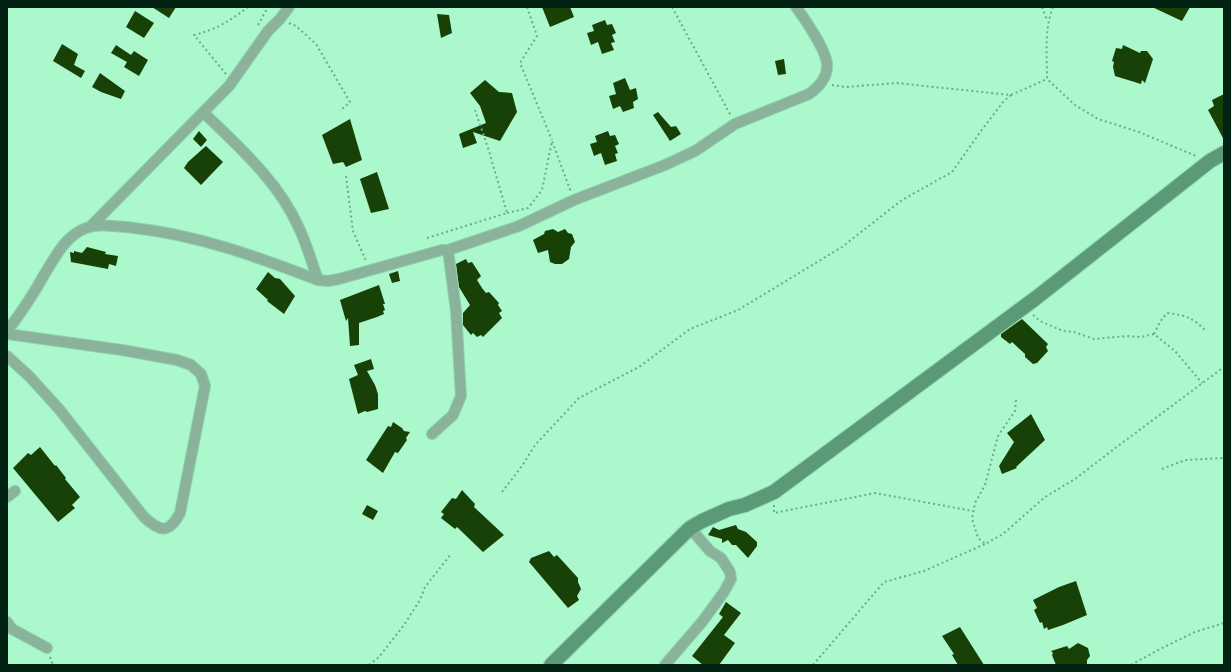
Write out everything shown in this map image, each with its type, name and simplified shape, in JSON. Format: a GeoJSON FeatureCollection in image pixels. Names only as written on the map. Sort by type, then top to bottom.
{"type":"FeatureCollection","features":[{"type":"Feature","properties":{"kind":"street"},"geometry":{"type":"LineString","coordinates":[[91,226],[204,113],[232,82],[268,31],[289,7]]}},
{"type":"Feature","properties":{"kind":"street"},"geometry":{"type":"LineString","coordinates":[[7,331],[19,316],[62,246],[75,233],[91,226],[106,225],[155,230],[196,238],[256,257],[318,280],[328,281],[371,271],[442,250],[448,250],[519,226],[574,200],[666,165],[695,151],[735,124],[809,94],[817,88],[821,84],[826,74],[827,63],[819,43],[796,7]]}},
{"type":"Feature","properties":{"kind":"street"},"geometry":{"type":"LineString","coordinates":[[204,113],[260,169],[282,196],[299,228],[318,280]]}},
{"type":"Feature","properties":{"kind":"street"},"geometry":{"type":"LineString","coordinates":[[551,665],[690,528],[729,509],[745,505],[774,492],[1036,298],[1210,161],[1224,153]]}},
{"type":"Feature","properties":{"kind":"street"},"geometry":{"type":"LineString","coordinates":[[432,434],[453,415],[461,396],[456,310],[448,250]]}},
{"type":"Feature","properties":{"kind":"street"},"geometry":{"type":"LineString","coordinates":[[7,334],[122,350],[177,360],[192,365],[201,374],[205,386],[180,513],[174,524],[163,529],[154,526],[144,517],[59,409],[30,377],[7,356]]}},
{"type":"Feature","properties":{"kind":"street"},"geometry":{"type":"LineString","coordinates":[[665,665],[702,622],[724,592],[731,579],[730,572],[721,558],[710,550],[690,528]]}},
{"type":"Feature","properties":{"kind":"street"},"geometry":{"type":"LineString","coordinates":[[7,622],[12,629],[47,648]]}},
{"type":"Feature","properties":{"kind":"path"},"geometry":{"type":"LineString","coordinates":[[232,82],[194,35],[209,32],[248,7]]}},
{"type":"Feature","properties":{"kind":"path"},"geometry":{"type":"LineString","coordinates":[[528,7],[537,36],[520,62],[574,200]]}},
{"type":"Feature","properties":{"kind":"path"},"geometry":{"type":"LineString","coordinates":[[672,7],[735,124]]}},
{"type":"Feature","properties":{"kind":"path"},"geometry":{"type":"LineString","coordinates":[[1042,7],[1048,21]]}},
{"type":"Feature","properties":{"kind":"path"},"geometry":{"type":"LineString","coordinates":[[1053,7],[1048,21],[1047,79],[1075,105],[1098,119],[1139,132],[1210,161]]}},
{"type":"Feature","properties":{"kind":"path"},"geometry":{"type":"LineString","coordinates":[[280,19],[296,26],[316,44],[350,102],[340,111]]}},
{"type":"Feature","properties":{"kind":"path"},"geometry":{"type":"LineString","coordinates":[[502,492],[522,466],[535,445],[579,398],[639,367],[690,329],[738,310],[842,247],[902,200],[952,172],[1003,102],[1011,95],[1047,79]]}},
{"type":"Feature","properties":{"kind":"path"},"geometry":{"type":"LineString","coordinates":[[821,84],[846,87],[896,82],[1011,95]]}},
{"type":"Feature","properties":{"kind":"path"},"geometry":{"type":"LineString","coordinates":[[475,110],[507,213]]}},
{"type":"Feature","properties":{"kind":"path"},"geometry":{"type":"LineString","coordinates":[[427,238],[528,208],[542,190],[552,141]]}},
{"type":"Feature","properties":{"kind":"path"},"geometry":{"type":"LineString","coordinates":[[346,176],[353,231],[371,271]]}},
{"type":"Feature","properties":{"kind":"path"},"geometry":{"type":"LineString","coordinates":[[1154,334],[1160,322],[1167,313],[1184,315],[1199,324],[1206,331]]}},
{"type":"Feature","properties":{"kind":"path"},"geometry":{"type":"LineString","coordinates":[[1033,315],[1040,322],[1063,331],[1074,332],[1094,339],[1127,336],[1141,337],[1154,334]]}},
{"type":"Feature","properties":{"kind":"path"},"geometry":{"type":"LineString","coordinates":[[1154,334],[1175,351],[1202,383]]}},
{"type":"Feature","properties":{"kind":"path"},"geometry":{"type":"LineString","coordinates":[[813,665],[884,582],[924,571],[1003,534],[1045,497],[1075,479],[1224,368]]}},
{"type":"Feature","properties":{"kind":"path"},"geometry":{"type":"LineString","coordinates":[[984,544],[978,538],[972,519],[975,503],[985,485],[998,436],[1015,411],[1016,400]]}},
{"type":"Feature","properties":{"kind":"path"},"geometry":{"type":"LineString","coordinates":[[1162,469],[1185,460],[1224,458]]}},
{"type":"Feature","properties":{"kind":"path"},"geometry":{"type":"LineString","coordinates":[[774,492],[774,513],[875,493],[974,510]]}},
{"type":"Feature","properties":{"kind":"path"},"geometry":{"type":"LineString","coordinates":[[369,665],[379,657],[404,625],[420,600],[425,587],[451,554]]}},
{"type":"Feature","properties":{"kind":"path"},"geometry":{"type":"LineString","coordinates":[[1131,665],[1195,632],[1224,624]]}},
{"type":"Feature","properties":{"kind":"building"},"geometry":{"type":"Polygon","coordinates":[[[152,7],[176,7],[169,18],[152,7]]]}},
{"type":"Feature","properties":{"kind":"building"},"geometry":{"type":"Polygon","coordinates":[[[542,7],[570,7],[574,17],[550,27],[542,7]]]}},
{"type":"Feature","properties":{"kind":"building"},"geometry":{"type":"Polygon","coordinates":[[[1152,7],[1190,7],[1182,21],[1152,7]]]}},
{"type":"Feature","properties":{"kind":"building"},"geometry":{"type":"Polygon","coordinates":[[[135,11],[154,23],[144,38],[126,27],[135,11]]]}},
{"type":"Feature","properties":{"kind":"building"},"geometry":{"type":"Polygon","coordinates":[[[437,14],[449,15],[452,33],[441,38],[437,14]]]}},
{"type":"Feature","properties":{"kind":"building"},"geometry":{"type":"Polygon","coordinates":[[[605,20],[607,25],[612,24],[616,33],[612,35],[615,42],[611,43],[614,50],[602,54],[598,42],[591,45],[587,33],[594,31],[592,25],[605,20]]]}},
{"type":"Feature","properties":{"kind":"building"},"geometry":{"type":"Polygon","coordinates":[[[62,44],[78,54],[74,65],[85,71],[81,78],[53,61],[62,44]]]}},
{"type":"Feature","properties":{"kind":"building"},"geometry":{"type":"Polygon","coordinates":[[[116,45],[131,55],[134,51],[148,60],[139,76],[124,67],[127,62],[111,53],[116,45]]]}},
{"type":"Feature","properties":{"kind":"building"},"geometry":{"type":"Polygon","coordinates":[[[1123,45],[1140,53],[1141,51],[1147,51],[1153,59],[1145,83],[1142,80],[1141,84],[1115,76],[1113,67],[1114,62],[1112,61],[1116,48],[1122,49],[1123,45]]]}},
{"type":"Feature","properties":{"kind":"building"},"geometry":{"type":"Polygon","coordinates":[[[784,59],[786,74],[778,75],[775,61],[784,59]]]}},
{"type":"Feature","properties":{"kind":"building"},"geometry":{"type":"Polygon","coordinates":[[[100,73],[125,91],[121,99],[92,87],[100,73]]]}},
{"type":"Feature","properties":{"kind":"building"},"geometry":{"type":"Polygon","coordinates":[[[625,78],[630,90],[636,88],[638,99],[633,102],[634,108],[623,112],[620,106],[613,109],[609,96],[616,94],[613,83],[625,78]]]}},
{"type":"Feature","properties":{"kind":"building"},"geometry":{"type":"Polygon","coordinates":[[[485,80],[499,92],[512,93],[517,112],[500,141],[473,132],[477,143],[463,148],[459,134],[486,123],[480,106],[470,93],[485,80]]]}},
{"type":"Feature","properties":{"kind":"building"},"geometry":{"type":"Polygon","coordinates":[[[1224,94],[1224,140],[1208,110],[1214,106],[1212,100],[1224,94]]]}},
{"type":"Feature","properties":{"kind":"building"},"geometry":{"type":"Polygon","coordinates":[[[658,112],[671,127],[676,126],[681,134],[670,141],[653,115],[658,112]]]}},
{"type":"Feature","properties":{"kind":"building"},"geometry":{"type":"Polygon","coordinates":[[[350,119],[362,160],[346,167],[343,162],[333,164],[322,135],[350,119]]]}},
{"type":"Feature","properties":{"kind":"building"},"geometry":{"type":"Polygon","coordinates":[[[199,131],[207,140],[201,147],[193,139],[199,131]]]}},
{"type":"Feature","properties":{"kind":"building"},"geometry":{"type":"Polygon","coordinates":[[[608,131],[610,136],[615,135],[619,144],[615,146],[618,153],[615,154],[617,161],[605,165],[601,153],[594,156],[590,144],[597,142],[595,136],[608,131]]]}},
{"type":"Feature","properties":{"kind":"building"},"geometry":{"type":"Polygon","coordinates":[[[206,146],[223,162],[201,185],[184,168],[188,162],[206,146]]]}},
{"type":"Feature","properties":{"kind":"building"},"geometry":{"type":"Polygon","coordinates":[[[377,172],[389,209],[371,213],[360,179],[377,172]]]}},
{"type":"Feature","properties":{"kind":"building"},"geometry":{"type":"Polygon","coordinates":[[[553,229],[558,232],[565,229],[568,233],[572,234],[575,242],[571,247],[569,259],[562,264],[550,262],[548,250],[538,253],[533,240],[544,234],[545,231],[553,229]]]}},
{"type":"Feature","properties":{"kind":"building"},"geometry":{"type":"Polygon","coordinates":[[[87,247],[106,252],[105,254],[118,256],[116,266],[109,264],[108,269],[71,262],[70,252],[74,253],[74,251],[82,253],[87,247]]]}},
{"type":"Feature","properties":{"kind":"building"},"geometry":{"type":"Polygon","coordinates":[[[466,259],[468,263],[472,262],[481,276],[477,280],[482,288],[486,293],[489,292],[499,303],[498,305],[502,311],[499,313],[502,318],[483,337],[481,335],[477,337],[473,333],[471,335],[463,325],[463,313],[470,305],[459,287],[456,264],[466,259]]]}},
{"type":"Feature","properties":{"kind":"building"},"geometry":{"type":"Polygon","coordinates":[[[398,271],[400,281],[392,283],[389,274],[398,271]]]}},
{"type":"Feature","properties":{"kind":"building"},"geometry":{"type":"Polygon","coordinates":[[[268,272],[275,278],[280,279],[295,296],[284,314],[267,301],[268,300],[256,289],[268,272]]]}},
{"type":"Feature","properties":{"kind":"building"},"geometry":{"type":"Polygon","coordinates":[[[379,285],[385,304],[383,304],[385,310],[383,311],[384,314],[359,323],[359,345],[350,346],[348,318],[346,321],[340,300],[379,285]]]}},
{"type":"Feature","properties":{"kind":"building"},"geometry":{"type":"Polygon","coordinates":[[[1022,319],[1048,344],[1046,347],[1048,351],[1037,363],[1033,364],[1012,342],[1010,344],[1001,337],[1001,334],[1022,319]]]}},
{"type":"Feature","properties":{"kind":"building"},"geometry":{"type":"Polygon","coordinates":[[[371,359],[374,369],[367,371],[378,394],[378,409],[367,412],[365,411],[358,414],[349,379],[358,375],[354,365],[371,359]]]}},
{"type":"Feature","properties":{"kind":"building"},"geometry":{"type":"Polygon","coordinates":[[[1031,414],[1045,440],[1016,467],[1017,468],[1002,474],[999,466],[1014,442],[1007,433],[1031,414]]]}},
{"type":"Feature","properties":{"kind":"building"},"geometry":{"type":"Polygon","coordinates":[[[393,422],[404,431],[410,432],[406,438],[407,440],[398,453],[395,452],[383,473],[366,460],[388,426],[391,427],[393,422]]]}},
{"type":"Feature","properties":{"kind":"building"},"geometry":{"type":"Polygon","coordinates":[[[40,447],[55,466],[56,465],[80,497],[72,505],[75,508],[58,522],[13,468],[28,453],[31,455],[40,447]]]}},
{"type":"Feature","properties":{"kind":"building"},"geometry":{"type":"Polygon","coordinates":[[[462,490],[475,504],[474,507],[504,535],[483,552],[457,527],[455,529],[441,518],[444,514],[441,512],[452,498],[456,499],[462,490]]]}},
{"type":"Feature","properties":{"kind":"building"},"geometry":{"type":"Polygon","coordinates":[[[367,505],[378,511],[373,520],[362,514],[367,505]]]}},
{"type":"Feature","properties":{"kind":"building"},"geometry":{"type":"Polygon","coordinates":[[[736,525],[738,529],[746,532],[757,542],[757,546],[748,558],[736,545],[732,545],[728,540],[722,543],[722,539],[708,535],[713,527],[719,530],[736,525]]]}},
{"type":"Feature","properties":{"kind":"building"},"geometry":{"type":"Polygon","coordinates":[[[549,551],[554,557],[557,555],[578,578],[581,589],[577,596],[579,600],[568,608],[529,562],[531,558],[549,551]]]}},
{"type":"Feature","properties":{"kind":"building"},"geometry":{"type":"Polygon","coordinates":[[[1076,581],[1087,615],[1048,630],[1047,627],[1044,629],[1042,622],[1040,623],[1034,610],[1037,608],[1033,600],[1059,587],[1076,581]]]}},
{"type":"Feature","properties":{"kind":"building"},"geometry":{"type":"Polygon","coordinates":[[[726,602],[741,613],[724,635],[735,643],[719,665],[703,665],[692,656],[723,617],[719,614],[726,602]]]}},
{"type":"Feature","properties":{"kind":"building"},"geometry":{"type":"Polygon","coordinates":[[[960,627],[984,665],[958,665],[952,655],[954,654],[942,636],[960,627]]]}},
{"type":"Feature","properties":{"kind":"building"},"geometry":{"type":"Polygon","coordinates":[[[1078,643],[1088,648],[1090,656],[1087,660],[1087,665],[1056,665],[1052,655],[1053,653],[1051,651],[1067,646],[1069,649],[1078,643]]]}}]}
